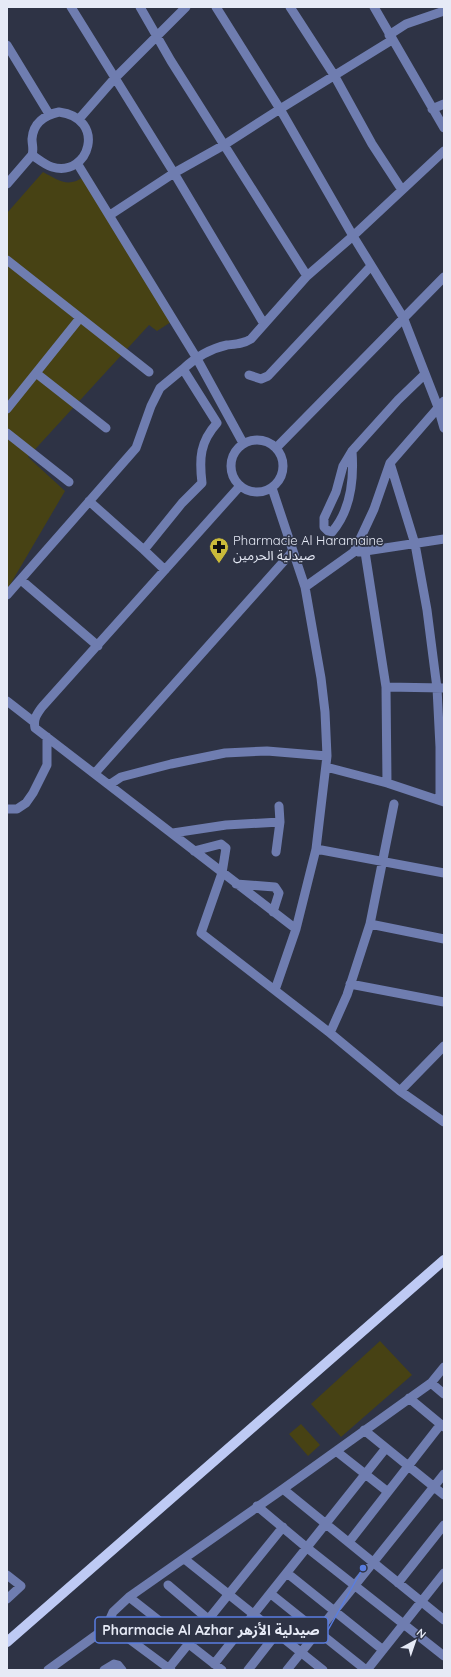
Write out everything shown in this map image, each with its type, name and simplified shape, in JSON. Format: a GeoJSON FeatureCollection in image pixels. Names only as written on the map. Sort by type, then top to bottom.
{"type":"FeatureCollection","features":[{"type":"Feature","properties":{"kind":"main road"},"geometry":{"type":"LineString","coordinates":[[7,1642],[444,1260]]}},
{"type":"Feature","properties":{"kind":"street"},"geometry":{"type":"LineString","coordinates":[[71,7],[114,79],[174,173],[264,324]]}},
{"type":"Feature","properties":{"kind":"street"},"geometry":{"type":"LineString","coordinates":[[140,7],[171,61],[307,276]]}},
{"type":"Feature","properties":{"kind":"street"},"geometry":{"type":"LineString","coordinates":[[79,119],[114,79],[186,7]]}},
{"type":"Feature","properties":{"kind":"street"},"geometry":{"type":"LineString","coordinates":[[216,7],[280,109],[353,236],[403,317],[425,374],[441,404],[444,428]]}},
{"type":"Feature","properties":{"kind":"street"},"geometry":{"type":"LineString","coordinates":[[290,7],[334,75],[372,144],[402,190]]}},
{"type":"Feature","properties":{"kind":"street"},"geometry":{"type":"LineString","coordinates":[[374,7],[444,128]]}},
{"type":"Feature","properties":{"kind":"street"},"geometry":{"type":"LineString","coordinates":[[110,215],[174,173],[224,145],[334,75],[391,37],[406,24],[444,10]]}},
{"type":"Feature","properties":{"kind":"street"},"geometry":{"type":"LineString","coordinates":[[7,45],[49,114]]}},
{"type":"Feature","properties":{"kind":"street"},"geometry":{"type":"LineString","coordinates":[[432,109],[444,104]]}},
{"type":"Feature","properties":{"kind":"street"},"geometry":{"type":"LineString","coordinates":[[7,184],[32,154],[34,129],[40,120],[49,114],[59,112],[69,113],[79,119],[87,132],[89,140],[88,148],[84,156],[77,163],[65,168],[58,168],[44,164],[32,154]]}},
{"type":"Feature","properties":{"kind":"street"},"geometry":{"type":"LineString","coordinates":[[7,596],[136,448],[151,406],[160,388],[196,357],[218,348],[244,343],[251,339],[307,276],[353,236],[444,151]]}},
{"type":"Feature","properties":{"kind":"street"},"geometry":{"type":"LineString","coordinates":[[77,163],[196,357],[243,443]]}},
{"type":"Feature","properties":{"kind":"street"},"geometry":{"type":"LineString","coordinates":[[9,265],[149,372]]}},
{"type":"Feature","properties":{"kind":"street"},"geometry":{"type":"LineString","coordinates":[[249,375],[261,379],[268,376],[371,266]]}},
{"type":"Feature","properties":{"kind":"street"},"geometry":{"type":"LineString","coordinates":[[276,448],[403,317],[444,278]]}},
{"type":"Feature","properties":{"kind":"street"},"geometry":{"type":"LineString","coordinates":[[7,409],[80,318]]}},
{"type":"Feature","properties":{"kind":"street"},"geometry":{"type":"LineString","coordinates":[[183,369],[217,422]]}},
{"type":"Feature","properties":{"kind":"street"},"geometry":{"type":"LineString","coordinates":[[36,373],[106,428]]}},
{"type":"Feature","properties":{"kind":"street"},"geometry":{"type":"LineString","coordinates":[[352,451],[353,470],[347,504],[336,527],[332,532],[328,531],[324,527],[324,518],[336,492],[343,466],[352,451],[398,400],[425,374]]}},
{"type":"Feature","properties":{"kind":"street"},"geometry":{"type":"LineString","coordinates":[[304,587],[354,552],[374,509],[390,463],[441,404]]}},
{"type":"Feature","properties":{"kind":"street"},"geometry":{"type":"LineString","coordinates":[[144,550],[182,503],[202,483],[199,462],[205,439],[217,422],[228,414]]}},
{"type":"Feature","properties":{"kind":"street"},"geometry":{"type":"LineString","coordinates":[[7,433],[69,482]]}},
{"type":"Feature","properties":{"kind":"street"},"geometry":{"type":"LineString","coordinates":[[256,439],[264,440],[276,448],[282,456],[284,465],[278,482],[272,488],[264,492],[255,493],[240,486],[234,479],[231,470],[231,460],[235,452],[243,443],[256,439]]}},
{"type":"Feature","properties":{"kind":"street"},"geometry":{"type":"LineString","coordinates":[[326,767],[387,783],[442,801],[440,747],[441,688],[415,544],[390,463]]}},
{"type":"Feature","properties":{"kind":"street"},"geometry":{"type":"LineString","coordinates":[[240,486],[42,707],[34,722],[35,728],[296,929]]}},
{"type":"Feature","properties":{"kind":"street"},"geometry":{"type":"LineString","coordinates":[[272,488],[304,587],[321,678],[325,712],[327,756],[316,849],[296,929],[274,990]]}},
{"type":"Feature","properties":{"kind":"street"},"geometry":{"type":"LineString","coordinates":[[89,501],[165,570]]}},
{"type":"Feature","properties":{"kind":"street"},"geometry":{"type":"LineString","coordinates":[[354,552],[365,552],[444,539]]}},
{"type":"Feature","properties":{"kind":"street"},"geometry":{"type":"LineString","coordinates":[[94,773],[293,551]]}},
{"type":"Feature","properties":{"kind":"street"},"geometry":{"type":"LineString","coordinates":[[365,552],[386,688],[387,783]]}},
{"type":"Feature","properties":{"kind":"street"},"geometry":{"type":"LineString","coordinates":[[21,580],[98,646]]}},
{"type":"Feature","properties":{"kind":"street"},"geometry":{"type":"LineString","coordinates":[[386,688],[441,688]]}},
{"type":"Feature","properties":{"kind":"street"},"geometry":{"type":"LineString","coordinates":[[7,701],[34,722]]}},
{"type":"Feature","properties":{"kind":"street"},"geometry":{"type":"LineString","coordinates":[[7,810],[17,809],[26,803],[33,794],[47,765],[47,737]]}},
{"type":"Feature","properties":{"kind":"street"},"geometry":{"type":"LineString","coordinates":[[109,785],[121,777],[171,764],[225,753],[267,751],[327,756]]}},
{"type":"Feature","properties":{"kind":"street"},"geometry":{"type":"LineString","coordinates":[[330,1033],[347,995],[370,924],[394,804]]}},
{"type":"Feature","properties":{"kind":"street"},"geometry":{"type":"LineString","coordinates":[[276,852],[280,822],[279,806]]}},
{"type":"Feature","properties":{"kind":"street"},"geometry":{"type":"LineString","coordinates":[[173,833],[226,825],[280,822]]}},
{"type":"Feature","properties":{"kind":"street"},"geometry":{"type":"LineString","coordinates":[[194,851],[221,844],[225,846],[226,851],[222,873],[201,933],[330,1033],[400,1091],[444,1122]]}},
{"type":"Feature","properties":{"kind":"street"},"geometry":{"type":"LineString","coordinates":[[316,849],[444,873]]}},
{"type":"Feature","properties":{"kind":"street"},"geometry":{"type":"LineString","coordinates":[[236,884],[275,887],[279,892],[273,912]]}},
{"type":"Feature","properties":{"kind":"street"},"geometry":{"type":"LineString","coordinates":[[370,924],[444,939]]}},
{"type":"Feature","properties":{"kind":"street"},"geometry":{"type":"LineString","coordinates":[[350,984],[444,1002]]}},
{"type":"Feature","properties":{"kind":"street"},"geometry":{"type":"LineString","coordinates":[[400,1091],[441,1056],[444,1046]]}},
{"type":"Feature","properties":{"kind":"street"},"geometry":{"type":"LineString","coordinates":[[48,1670],[106,1628],[112,1612],[129,1597],[257,1506],[282,1490],[409,1398],[437,1380],[444,1367]]}},
{"type":"Feature","properties":{"kind":"street"},"geometry":{"type":"LineString","coordinates":[[437,1380],[444,1394]]}},
{"type":"Feature","properties":{"kind":"street"},"geometry":{"type":"LineString","coordinates":[[349,1542],[408,1466],[442,1426],[409,1398]]}},
{"type":"Feature","properties":{"kind":"street"},"geometry":{"type":"LineString","coordinates":[[364,1430],[444,1495]]}},
{"type":"Feature","properties":{"kind":"street"},"geometry":{"type":"LineString","coordinates":[[214,1664],[386,1448]]}},
{"type":"Feature","properties":{"kind":"street"},"geometry":{"type":"LineString","coordinates":[[336,1451],[388,1492]]}},
{"type":"Feature","properties":{"kind":"street"},"geometry":{"type":"LineString","coordinates":[[287,1670],[444,1474]]}},
{"type":"Feature","properties":{"kind":"street"},"geometry":{"type":"LineString","coordinates":[[282,1490],[374,1562],[444,1620]]}},
{"type":"Feature","properties":{"kind":"street"},"geometry":{"type":"LineString","coordinates":[[257,1506],[354,1586],[444,1656]]}},
{"type":"Feature","properties":{"kind":"street"},"geometry":{"type":"LineString","coordinates":[[398,1583],[444,1525]]}},
{"type":"Feature","properties":{"kind":"street"},"geometry":{"type":"LineString","coordinates":[[126,1636],[170,1669],[188,1643],[283,1527]]}},
{"type":"Feature","properties":{"kind":"street"},"geometry":{"type":"LineString","coordinates":[[187,1561],[323,1670]]}},
{"type":"Feature","properties":{"kind":"street"},"geometry":{"type":"LineString","coordinates":[[287,1573],[383,1650]]}},
{"type":"Feature","properties":{"kind":"street"},"geometry":{"type":"LineString","coordinates":[[271,1594],[366,1670],[444,1573]]}},
{"type":"Feature","properties":{"kind":"street"},"geometry":{"type":"LineString","coordinates":[[7,1599],[21,1586],[9,1578]]}},
{"type":"Feature","properties":{"kind":"street"},"geometry":{"type":"LineString","coordinates":[[168,1585],[208,1619]]}},
{"type":"Feature","properties":{"kind":"street"},"geometry":{"type":"LineString","coordinates":[[129,1597],[222,1670]]}},
{"type":"Feature","properties":{"kind":"street"},"geometry":{"type":"LineString","coordinates":[[248,1670],[277,1633]]}},
{"type":"Feature","properties":{"kind":"street"},"geometry":{"type":"LineString","coordinates":[[104,1670],[114,1664],[118,1665],[122,1670]]}},
{"type":"Feature","properties":{"kind":"shaded area"},"geometry":{"type":"Polygon","coordinates":[[[43,172],[63,182],[73,182],[83,177],[171,322],[157,331],[149,325],[28,457],[65,491],[7,590],[7,213],[43,172]]]}},
{"type":"Feature","properties":{"kind":"shaded area"},"geometry":{"type":"Polygon","coordinates":[[[380,1341],[412,1375],[341,1437],[311,1404],[380,1341]]]}},
{"type":"Feature","properties":{"kind":"shaded area"},"geometry":{"type":"Polygon","coordinates":[[[301,1424],[320,1445],[308,1456],[289,1434],[301,1424]]]}},
{"type":"Feature","properties":{"kind":"place","name":"Pharmacie Al Haramaine صيدلية الحرمين"},"geometry":{"type":"Point","coordinates":[219,564]}},
{"type":"Feature","properties":{"kind":"place","name":"Pharmacie Al Azhar صيدلية الأزهر"},"geometry":{"type":"Point","coordinates":[363,1568]}}]}
